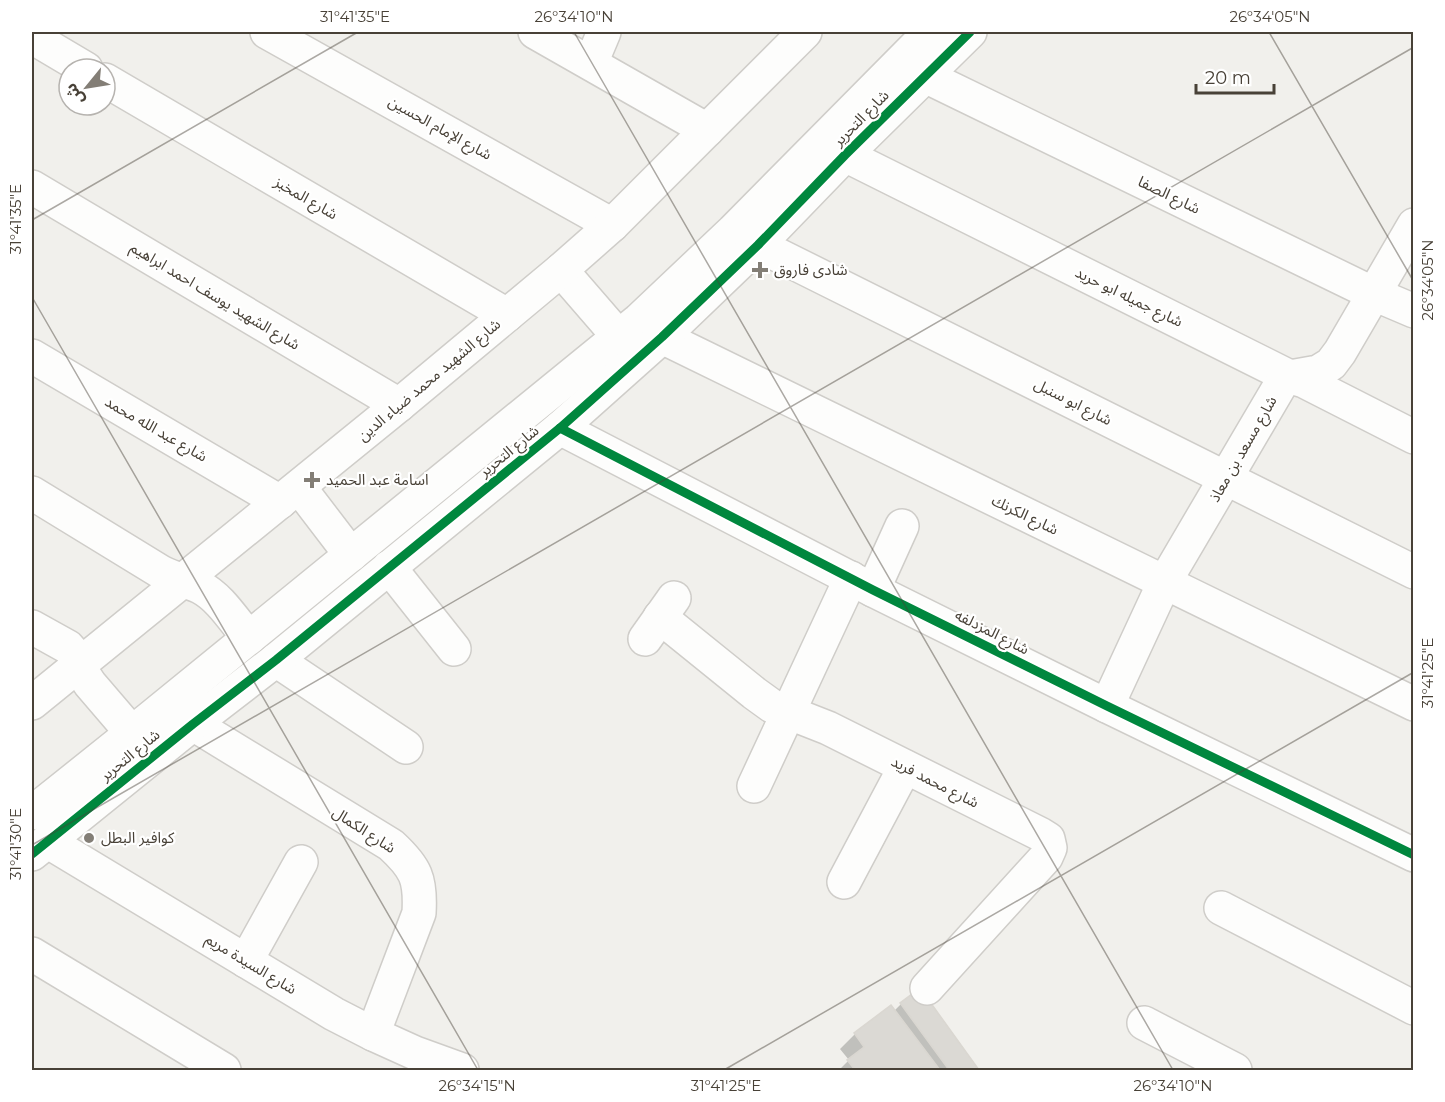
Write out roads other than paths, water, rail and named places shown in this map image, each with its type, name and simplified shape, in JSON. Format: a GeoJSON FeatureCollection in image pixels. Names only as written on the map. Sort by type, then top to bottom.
{"type":"FeatureCollection","features":[{"type":"Feature","properties":{"kind":"street","name":"شارع الإمام الحسين"},"geometry":{"type":"LineString","coordinates":[[267,32],[612,225]]}},
{"type":"Feature","properties":{"kind":"street"},"geometry":{"type":"LineString","coordinates":[[535,32],[707,130]]}},
{"type":"Feature","properties":{"kind":"street"},"geometry":{"type":"LineString","coordinates":[[591,63],[604,32]]}},
{"type":"Feature","properties":{"kind":"street","name":"شارع الشهيد محمد ضياء الدين"},"geometry":{"type":"LineString","coordinates":[[32,703],[399,405],[561,270],[612,225],[805,32]]}},
{"type":"Feature","properties":{"kind":"street","name":"شارع التحرير"},"geometry":{"type":"LineString","coordinates":[[745,238],[930,32]]}},
{"type":"Feature","properties":{"kind":"street","name":"شارع التحرير"},"geometry":{"type":"LineString","coordinates":[[32,813],[351,555],[640,331],[745,238],[844,155],[970,32]]}},
{"type":"Feature","properties":{"kind":"street"},"geometry":{"type":"LineString","coordinates":[[32,37],[66,57]]}},
{"type":"Feature","properties":{"kind":"street","name":"شارع الصفا"},"geometry":{"type":"LineString","coordinates":[[925,76],[1413,311]]}},
{"type":"Feature","properties":{"kind":"street","name":"شارع المخبز"},"geometry":{"type":"LineString","coordinates":[[117,87],[507,315]]}},
{"type":"Feature","properties":{"kind":"street","name":"شارع جميله ابو حريد"},"geometry":{"type":"LineString","coordinates":[[844,155],[1413,437]]}},
{"type":"Feature","properties":{"kind":"street","name":"شارع الشهيد يوسف احمد ابراهيم"},"geometry":{"type":"LineString","coordinates":[[32,187],[399,405]]}},
{"type":"Feature","properties":{"kind":"street"},"geometry":{"type":"LineString","coordinates":[[1290,377],[1318,372],[1331,364],[1413,225]]}},
{"type":"Feature","properties":{"kind":"street","name":"شارع ابو سنبل"},"geometry":{"type":"LineString","coordinates":[[745,238],[1413,572]]}},
{"type":"Feature","properties":{"kind":"street"},"geometry":{"type":"LineString","coordinates":[[561,270],[640,331]]}},
{"type":"Feature","properties":{"kind":"street","name":"شارع التحرير"},"geometry":{"type":"LineString","coordinates":[[39,848],[276,660],[560,428],[640,331]]}},
{"type":"Feature","properties":{"kind":"street","name":"شارع الكرنك"},"geometry":{"type":"LineString","coordinates":[[640,331],[1413,704]]}},
{"type":"Feature","properties":{"kind":"street","name":"شارع عبد الله محمد"},"geometry":{"type":"LineString","coordinates":[[32,356],[290,494]]}},
{"type":"Feature","properties":{"kind":"street","name":"شارع مسعد بن معاذ"},"geometry":{"type":"LineString","coordinates":[[1107,706],[1164,583],[1281,384],[1290,377]]}},
{"type":"Feature","properties":{"kind":"street","name":"شارع المزدلفه"},"geometry":{"type":"LineString","coordinates":[[560,428],[862,584],[1413,855]]}},
{"type":"Feature","properties":{"kind":"street"},"geometry":{"type":"LineString","coordinates":[[32,494],[171,578],[198,586],[213,595],[249,638]]}},
{"type":"Feature","properties":{"kind":"street"},"geometry":{"type":"LineString","coordinates":[[290,494],[351,555]]}},
{"type":"Feature","properties":{"kind":"street"},"geometry":{"type":"LineString","coordinates":[[754,786],[789,712],[862,584],[902,526]]}},
{"type":"Feature","properties":{"kind":"street"},"geometry":{"type":"LineString","coordinates":[[389,567],[454,650]]}},
{"type":"Feature","properties":{"kind":"street","name":"شارع محمد فريد"},"geometry":{"type":"LineString","coordinates":[[660,618],[772,706],[828,728],[1048,839],[1050,848],[1046,857],[927,988]]}},
{"type":"Feature","properties":{"kind":"street"},"geometry":{"type":"LineString","coordinates":[[32,627],[68,647],[75,655],[90,684],[132,733]]}},
{"type":"Feature","properties":{"kind":"street"},"geometry":{"type":"LineString","coordinates":[[276,660],[406,747]]}},
{"type":"Feature","properties":{"kind":"street","name":"شارع الكمال"},"geometry":{"type":"LineString","coordinates":[[193,724],[391,845],[405,858],[416,875],[420,894],[419,913],[373,1034]]}},
{"type":"Feature","properties":{"kind":"street"},"geometry":{"type":"LineString","coordinates":[[844,882],[905,767]]}},
{"type":"Feature","properties":{"kind":"street","name":"شارع السيدة مريم"},"geometry":{"type":"LineString","coordinates":[[39,848],[246,961],[334,1014],[415,1053],[462,1071]]}},
{"type":"Feature","properties":{"kind":"street"},"geometry":{"type":"LineString","coordinates":[[246,961],[301,862]]}},
{"type":"Feature","properties":{"kind":"street"},"geometry":{"type":"LineString","coordinates":[[1221,908],[1413,1008]]}},
{"type":"Feature","properties":{"kind":"street"},"geometry":{"type":"LineString","coordinates":[[32,954],[224,1071]]}},
{"type":"Feature","properties":{"kind":"street"},"geometry":{"type":"LineString","coordinates":[[1144,1023],[1234,1071]]}},
{"type":"Feature","properties":{"kind":"place","name":"شادى فاروق"},"geometry":{"type":"Point","coordinates":[760,270]}},
{"type":"Feature","properties":{"kind":"place","name":"اسامة عبد الحميد"},"geometry":{"type":"Point","coordinates":[312,480]}},
{"type":"Feature","properties":{"kind":"place","name":"كوافير البطل"},"geometry":{"type":"Point","coordinates":[89,838]}}]}
